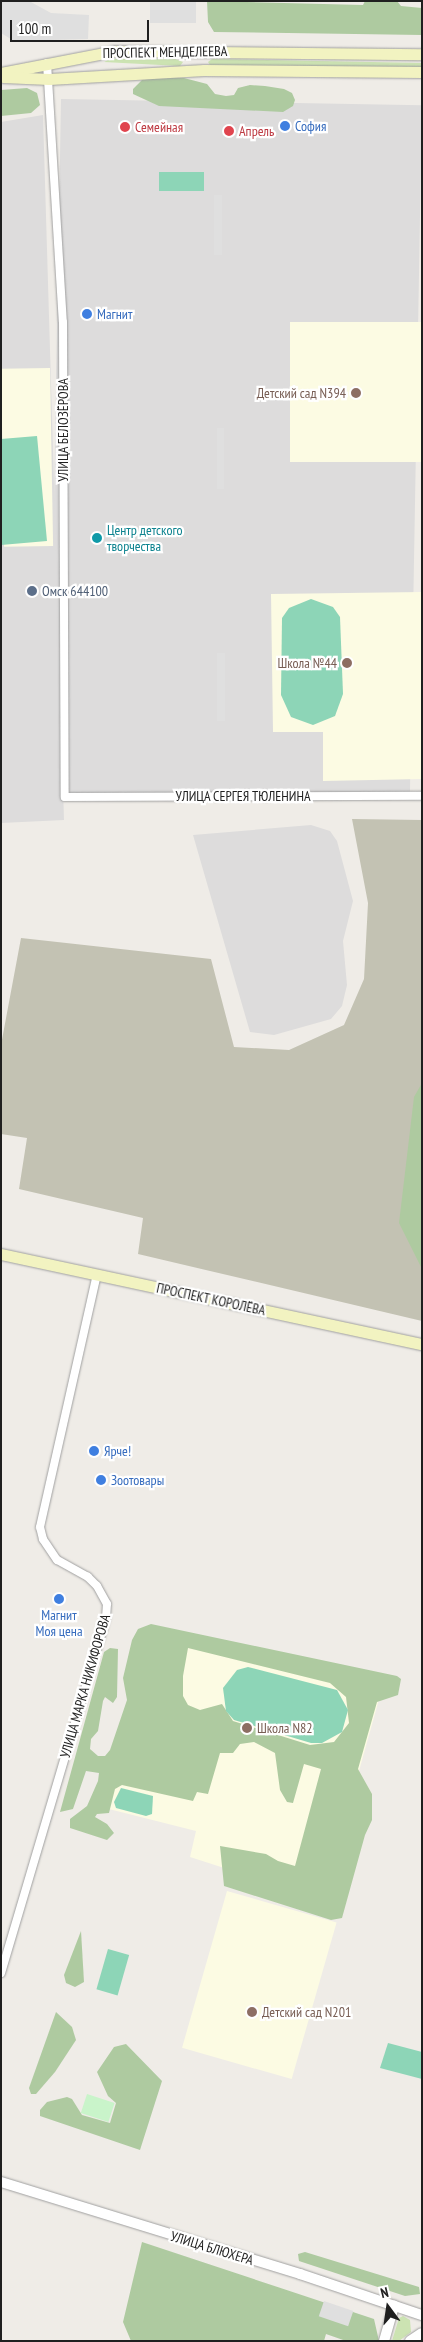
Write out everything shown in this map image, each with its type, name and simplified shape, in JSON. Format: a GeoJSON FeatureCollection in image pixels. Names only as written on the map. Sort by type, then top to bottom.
{"type":"FeatureCollection","features":[{"type":"Feature","properties":{"kind":"main road","name":"ПРОСПЕКТ МЕНДЕЛЕЕВА"},"geometry":{"type":"LineString","coordinates":[[1,75],[80,55],[146,50],[422,54]]}},
{"type":"Feature","properties":{"kind":"main road","name":"ПРОСПЕКТ МЕНДЕЛЕЕВА"},"geometry":{"type":"LineString","coordinates":[[1,75],[49,79],[204,70],[422,72]]}},
{"type":"Feature","properties":{"kind":"main road","name":"ПРОСПЕКТ КОРОЛЁВА"},"geometry":{"type":"LineString","coordinates":[[1,1254],[422,1344]]}},
{"type":"Feature","properties":{"kind":"street","name":"УЛИЦА БЕЛОЗЁРОВА"},"geometry":{"type":"LineString","coordinates":[[47,63],[63,322],[65,797]]}},
{"type":"Feature","properties":{"kind":"street","name":"УЛИЦА СЕРГЕЯ ТЮЛЕНИНА"},"geometry":{"type":"LineString","coordinates":[[65,797],[422,796]]}},
{"type":"Feature","properties":{"kind":"street","name":"УЛИЦА МАРКА НИКИФОРОВА"},"geometry":{"type":"LineString","coordinates":[[1,1973],[106,1618],[107,1604],[97,1586],[88,1577],[57,1560],[43,1539],[40,1527],[97,1275]]}},
{"type":"Feature","properties":{"kind":"street","name":"УЛИЦА БЛЮХЕРА"},"geometry":{"type":"LineString","coordinates":[[1,2182],[422,2315]]}},
{"type":"Feature","properties":{"kind":"street"},"geometry":{"type":"LineString","coordinates":[[384,2341],[394,2305]]}},
{"type":"Feature","properties":{"kind":"street"},"geometry":{"type":"LineString","coordinates":[[410,2341],[422,2333]]}},
{"type":"Feature","properties":{"kind":"shaded area"},"geometry":{"type":"Polygon","coordinates":[[[1,1],[29,1],[51,13],[89,15],[88,39],[14,41],[1,33],[1,1]]]}},
{"type":"Feature","properties":{"kind":"shaded area"},"geometry":{"type":"Polygon","coordinates":[[[150,1],[196,1],[196,23],[150,23],[150,1]]]}},
{"type":"Feature","properties":{"kind":"shaded area"},"geometry":{"type":"Polygon","coordinates":[[[61,99],[422,105],[410,799],[49,793],[61,99]]]}},
{"type":"Feature","properties":{"kind":"shaded area"},"geometry":{"type":"Polygon","coordinates":[[[43,115],[64,820],[1,823],[1,122],[43,115]]]}},
{"type":"Feature","properties":{"kind":"shaded area"},"geometry":{"type":"Polygon","coordinates":[[[214,195],[222,195],[222,255],[214,255],[214,195]]]}},
{"type":"Feature","properties":{"kind":"shaded area","name":"Детский сад N394"},"geometry":{"type":"Polygon","coordinates":[[[290,322],[422,322],[422,462],[290,462],[290,322]]]}},
{"type":"Feature","properties":{"kind":"shaded area"},"geometry":{"type":"Polygon","coordinates":[[[50,368],[53,546],[4,547],[1,369],[50,368]]]}},
{"type":"Feature","properties":{"kind":"shaded area"},"geometry":{"type":"Polygon","coordinates":[[[217,428],[224,428],[224,489],[217,489],[217,428]]]}},
{"type":"Feature","properties":{"kind":"shaded area","name":"Школа №44"},"geometry":{"type":"Polygon","coordinates":[[[422,592],[422,779],[323,781],[323,732],[273,732],[271,594],[422,592]]]}},
{"type":"Feature","properties":{"kind":"shaded area"},"geometry":{"type":"Polygon","coordinates":[[[217,653],[225,653],[225,721],[217,721],[217,653]]]}},
{"type":"Feature","properties":{"kind":"shaded area"},"geometry":{"type":"Polygon","coordinates":[[[352,819],[422,820],[422,1321],[138,1254],[143,1218],[19,1189],[27,1138],[1,1134],[1,1045],[21,938],[211,959],[234,1047],[289,1050],[344,1025],[364,979],[368,903],[352,819]]]}},
{"type":"Feature","properties":{"kind":"shaded area"},"geometry":{"type":"Polygon","coordinates":[[[311,825],[330,831],[337,841],[353,901],[343,941],[347,985],[342,1006],[331,1019],[274,1035],[250,1032],[193,835],[311,825]]]}},
{"type":"Feature","properties":{"kind":"shaded area","name":"Школа N82"},"geometry":{"type":"Polygon","coordinates":[[[157,1628],[383,1685],[323,1900],[190,1857],[196,1831],[97,1806],[157,1628]]]}},
{"type":"Feature","properties":{"kind":"shaded area","name":"Детский сад N201"},"geometry":{"type":"Polygon","coordinates":[[[227,1891],[337,1922],[292,2079],[182,2048],[227,1891]]]}},
{"type":"Feature","properties":{"kind":"shaded area"},"geometry":{"type":"Polygon","coordinates":[[[324,2301],[353,2311],[348,2326],[319,2316],[324,2301]]]}},
{"type":"Feature","properties":{"kind":"green space"},"geometry":{"type":"Polygon","coordinates":[[[207,1],[363,5],[365,1],[397,1],[401,6],[422,8],[422,35],[214,32],[208,22],[207,1]]]}},
{"type":"Feature","properties":{"kind":"green space"},"geometry":{"type":"Polygon","coordinates":[[[110,59],[175,59],[183,62],[180,66],[104,62],[110,59]]]}},
{"type":"Feature","properties":{"kind":"green space"},"geometry":{"type":"Polygon","coordinates":[[[212,59],[422,63],[422,69],[210,65],[208,62],[212,59]]]}},
{"type":"Feature","properties":{"kind":"green space"},"geometry":{"type":"Polygon","coordinates":[[[154,77],[184,78],[207,84],[215,94],[226,96],[234,95],[238,88],[250,85],[284,89],[292,93],[295,100],[293,106],[283,112],[159,106],[133,94],[133,89],[142,80],[154,77]]]}},
{"type":"Feature","properties":{"kind":"green space"},"geometry":{"type":"Polygon","coordinates":[[[27,88],[37,93],[40,105],[31,113],[1,116],[1,90],[27,88]]]}},
{"type":"Feature","properties":{"kind":"green space"},"geometry":{"type":"Polygon","coordinates":[[[159,172],[204,172],[204,191],[159,191],[159,172]]]}},
{"type":"Feature","properties":{"kind":"green space"},"geometry":{"type":"Polygon","coordinates":[[[37,436],[47,541],[1,545],[1,439],[37,436]]]}},
{"type":"Feature","properties":{"kind":"green space"},"geometry":{"type":"Polygon","coordinates":[[[311,599],[333,607],[340,617],[343,694],[335,716],[313,725],[291,717],[281,695],[282,618],[289,608],[311,599]]]}},
{"type":"Feature","properties":{"kind":"green space"},"geometry":{"type":"Polygon","coordinates":[[[422,1083],[422,1269],[399,1223],[414,1097],[422,1083]]]}},
{"type":"Feature","properties":{"kind":"green space"},"geometry":{"type":"Polygon","coordinates":[[[151,1624],[397,1676],[401,1679],[398,1695],[377,1702],[358,1769],[372,1794],[372,1820],[365,1835],[342,1918],[331,1920],[224,1886],[220,1846],[266,1854],[278,1861],[295,1866],[321,1769],[304,1764],[293,1803],[287,1802],[280,1790],[275,1753],[254,1742],[240,1744],[233,1753],[220,1753],[208,1794],[197,1792],[193,1801],[122,1785],[115,1789],[109,1813],[97,1814],[95,1817],[107,1824],[114,1833],[107,1840],[70,1828],[70,1819],[87,1806],[98,1781],[99,1773],[86,1771],[73,1809],[60,1812],[104,1652],[110,1648],[118,1649],[117,1697],[113,1703],[105,1697],[103,1701],[98,1731],[91,1739],[90,1749],[98,1756],[105,1756],[110,1750],[127,1700],[123,1678],[132,1640],[138,1629],[151,1624]],[[188,1648],[183,1676],[183,1696],[188,1705],[200,1710],[222,1704],[233,1721],[310,1745],[334,1742],[349,1723],[346,1697],[330,1683],[188,1648]]]}},
{"type":"Feature","properties":{"kind":"green space"},"geometry":{"type":"Polygon","coordinates":[[[248,1667],[337,1690],[348,1710],[342,1732],[322,1743],[311,1743],[234,1720],[226,1711],[223,1688],[237,1670],[248,1667]]]}},
{"type":"Feature","properties":{"kind":"green space"},"geometry":{"type":"Polygon","coordinates":[[[121,1788],[153,1796],[152,1814],[146,1816],[116,1808],[114,1802],[121,1788]]]}},
{"type":"Feature","properties":{"kind":"green space"},"geometry":{"type":"Polygon","coordinates":[[[81,1931],[84,1982],[75,1987],[66,1983],[64,1975],[81,1931]]]}},
{"type":"Feature","properties":{"kind":"green space"},"geometry":{"type":"Polygon","coordinates":[[[108,1949],[129,1955],[118,1995],[96,1989],[108,1949]]]}},
{"type":"Feature","properties":{"kind":"green space"},"geometry":{"type":"Polygon","coordinates":[[[56,2012],[72,2027],[76,2040],[55,2072],[36,2094],[31,2094],[29,2088],[56,2012]]]}},
{"type":"Feature","properties":{"kind":"green space"},"geometry":{"type":"Polygon","coordinates":[[[388,2043],[422,2052],[422,2079],[380,2068],[388,2043]]]}},
{"type":"Feature","properties":{"kind":"green space"},"geometry":{"type":"Polygon","coordinates":[[[126,2044],[162,2081],[140,2150],[40,2116],[40,2110],[47,2102],[67,2097],[72,2099],[82,2115],[110,2123],[116,2103],[108,2096],[97,2072],[114,2047],[126,2044]]]}},
{"type":"Feature","properties":{"kind":"green space"},"geometry":{"type":"Polygon","coordinates":[[[87,2094],[115,2103],[108,2122],[81,2113],[87,2094]]]}},
{"type":"Feature","properties":{"kind":"green space"},"geometry":{"type":"Polygon","coordinates":[[[142,2242],[374,2319],[379,2341],[346,2341],[326,2334],[324,2341],[131,2341],[123,2322],[142,2242]]]}},
{"type":"Feature","properties":{"kind":"green space"},"geometry":{"type":"Polygon","coordinates":[[[305,2252],[419,2287],[420,2294],[405,2296],[299,2261],[298,2254],[305,2252]]]}},
{"type":"Feature","properties":{"kind":"green space"},"geometry":{"type":"Polygon","coordinates":[[[403,2316],[410,2320],[411,2332],[399,2341],[392,2341],[399,2318],[403,2316]]]}},
{"type":"Feature","properties":{"kind":"place","name":"София"},"geometry":{"type":"Point","coordinates":[285,126]}},
{"type":"Feature","properties":{"kind":"place","name":"Семейная"},"geometry":{"type":"Point","coordinates":[125,127]}},
{"type":"Feature","properties":{"kind":"place","name":"Апрель"},"geometry":{"type":"Point","coordinates":[229,131]}},
{"type":"Feature","properties":{"kind":"place","name":"Магнит"},"geometry":{"type":"Point","coordinates":[87,314]}},
{"type":"Feature","properties":{"kind":"place","name":"Детский сад N394"},"geometry":{"type":"Point","coordinates":[356,393]}},
{"type":"Feature","properties":{"kind":"place","name":"Центр детского творчества"},"geometry":{"type":"Point","coordinates":[97,538]}},
{"type":"Feature","properties":{"kind":"place","name":"Омск 644100"},"geometry":{"type":"Point","coordinates":[32,591]}},
{"type":"Feature","properties":{"kind":"place","name":"Школа №44"},"geometry":{"type":"Point","coordinates":[347,663]}},
{"type":"Feature","properties":{"kind":"place","name":"Ярче!"},"geometry":{"type":"Point","coordinates":[94,1451]}},
{"type":"Feature","properties":{"kind":"place","name":"Зоотовары"},"geometry":{"type":"Point","coordinates":[101,1480]}},
{"type":"Feature","properties":{"kind":"place","name":"Магнит Моя цена"},"geometry":{"type":"Point","coordinates":[59,1599]}},
{"type":"Feature","properties":{"kind":"place","name":"Школа N82"},"geometry":{"type":"Point","coordinates":[247,1728]}},
{"type":"Feature","properties":{"kind":"place","name":"Детский сад N201"},"geometry":{"type":"Point","coordinates":[252,2012]}}]}
